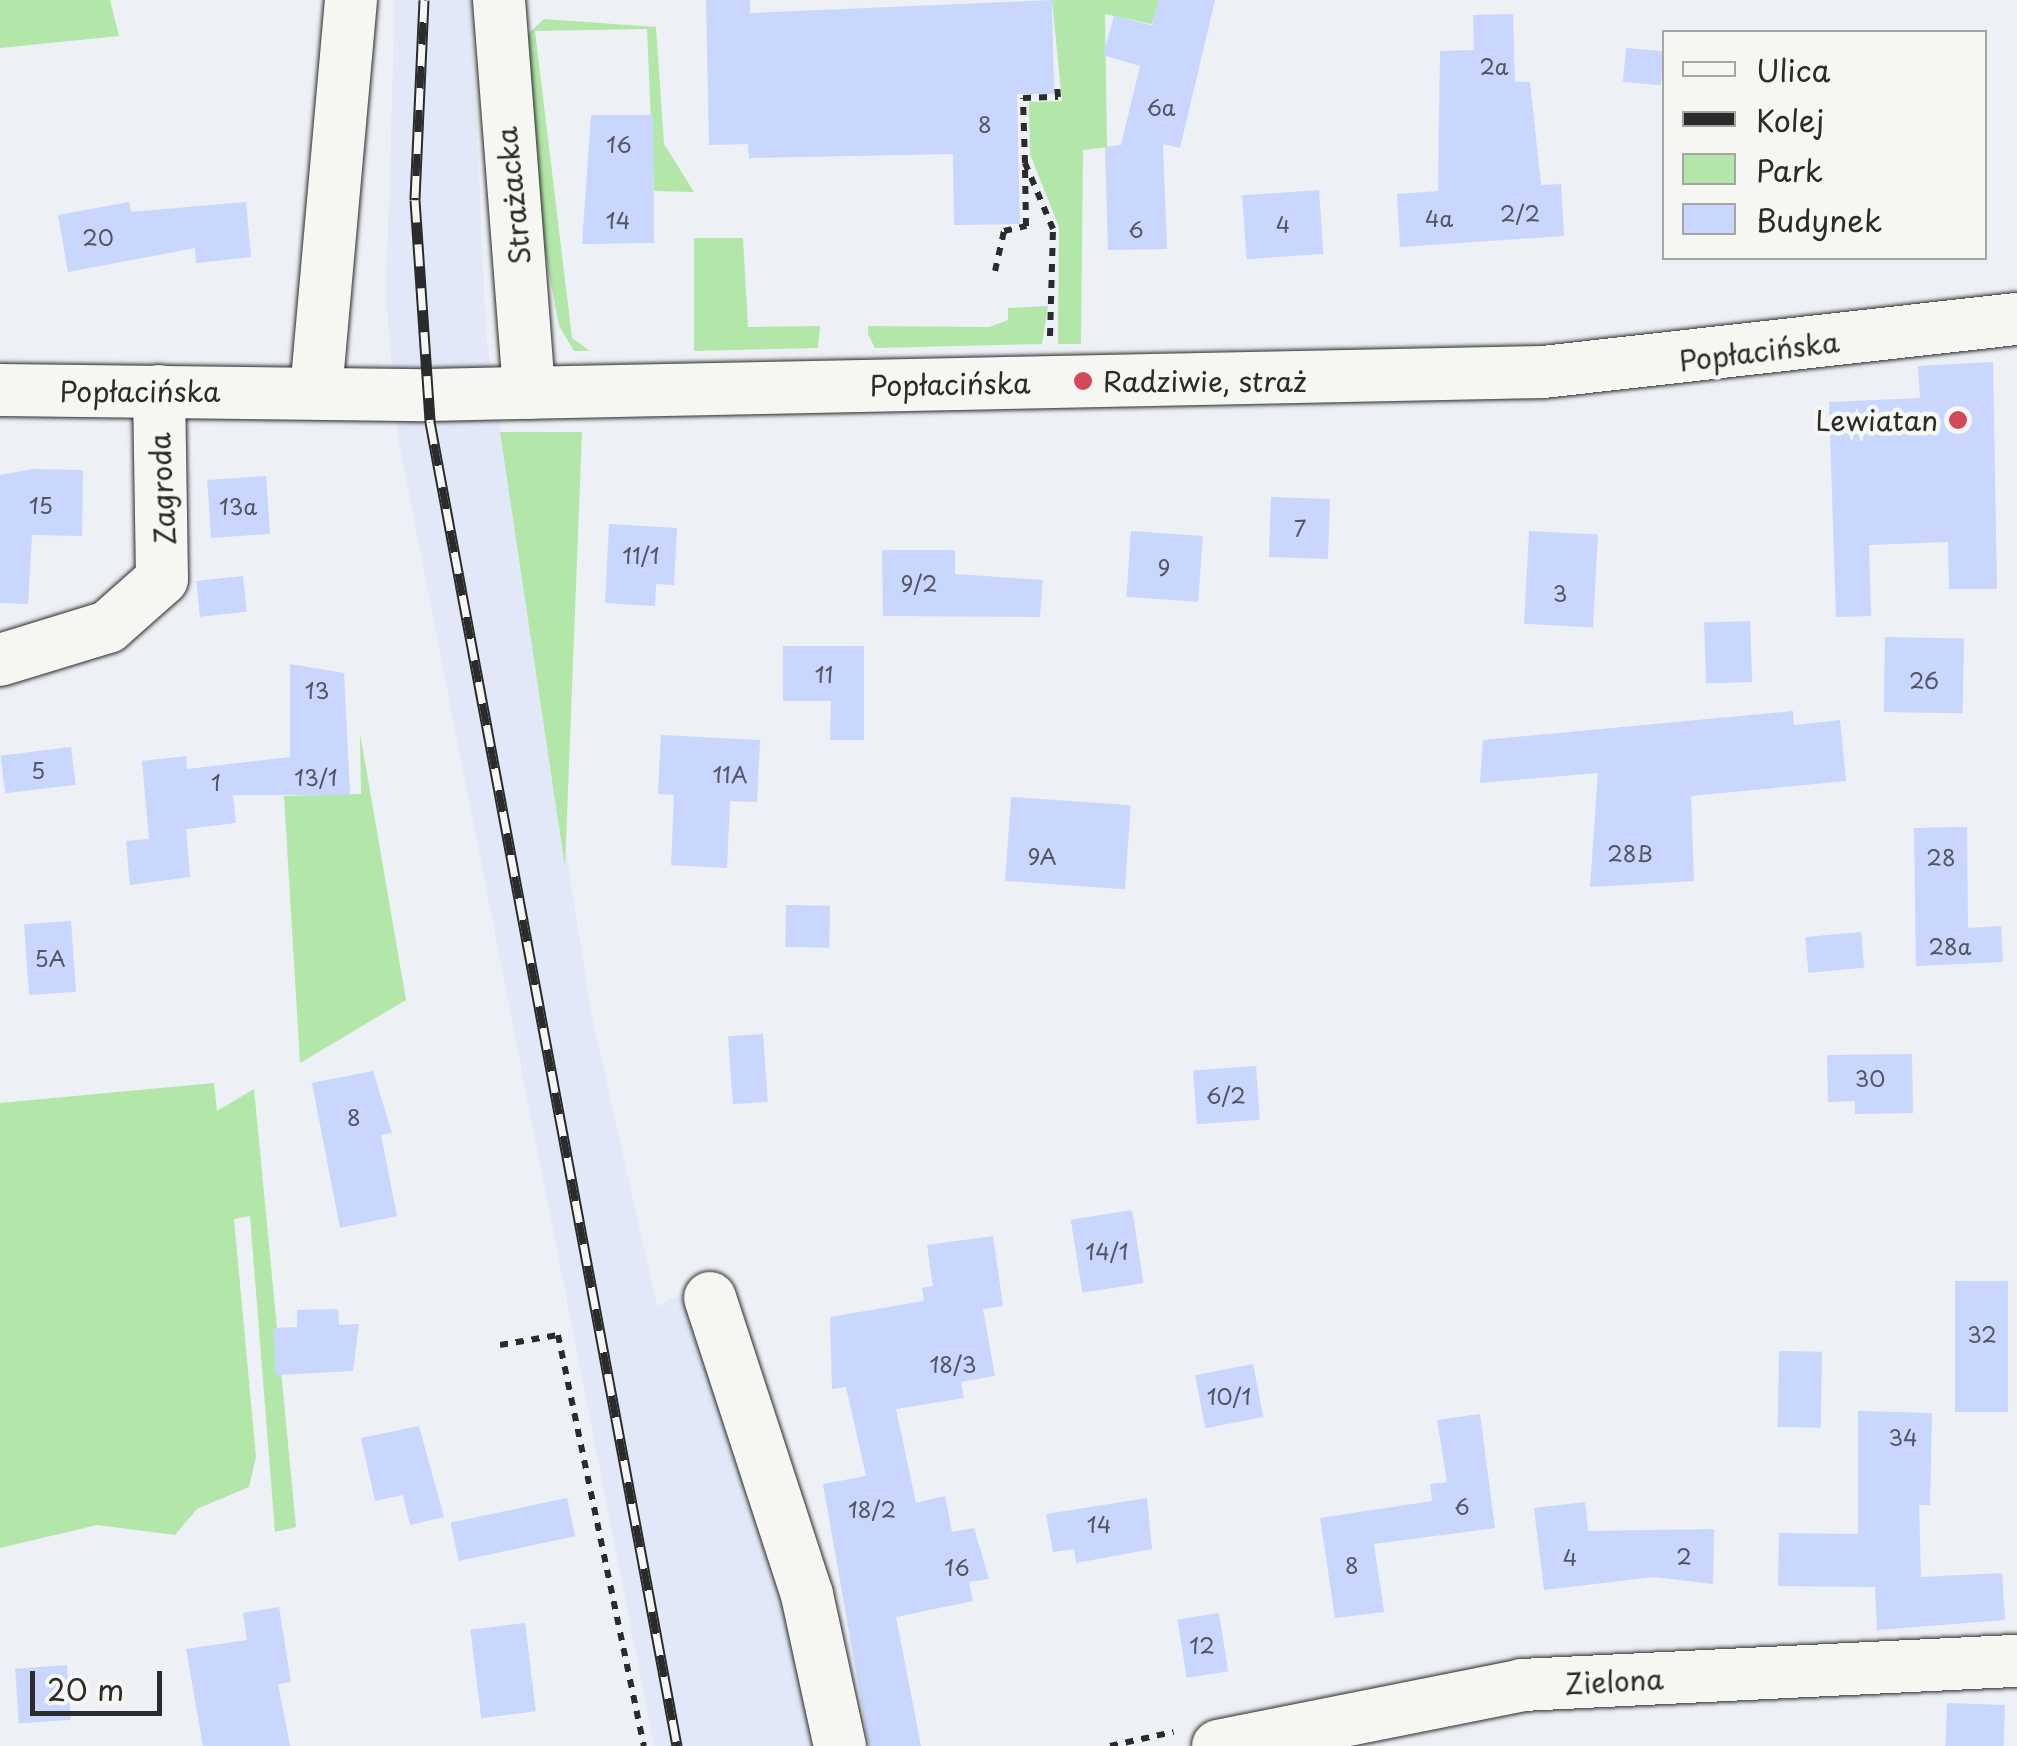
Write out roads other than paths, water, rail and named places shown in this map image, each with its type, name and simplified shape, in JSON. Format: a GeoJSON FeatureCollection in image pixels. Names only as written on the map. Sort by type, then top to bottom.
{"type":"FeatureCollection","features":[{"type":"Feature","properties":{"kind":"street"},"geometry":{"type":"LineString","coordinates":[[316,392],[351,0]]}},
{"type":"Feature","properties":{"kind":"street","name":"Strażacka"},"geometry":{"type":"LineString","coordinates":[[499,0],[530,392]]}},
{"type":"Feature","properties":{"kind":"street","name":"Popłacińska"},"geometry":{"type":"LineString","coordinates":[[0,390],[530,392],[1544,372],[2017,319]]}},
{"type":"Feature","properties":{"kind":"street","name":"Zagroda"},"geometry":{"type":"LineString","coordinates":[[0,660],[108,628],[162,579],[159,391]]}},
{"type":"Feature","properties":{"kind":"street"},"geometry":{"type":"LineString","coordinates":[[710,1298],[807,1595],[840,1746]]}},
{"type":"Feature","properties":{"kind":"street","name":"Zielona"},"geometry":{"type":"LineString","coordinates":[[1218,1746],[1522,1686],[2017,1661]]}},
{"type":"Feature","properties":{"kind":"railway"},"geometry":{"type":"LineString","coordinates":[[424,0],[415,200],[430,422],[677,1746]]}},
{"type":"Feature","properties":{"kind":"place","name":"Radziwie, straż"},"geometry":{"type":"Point","coordinates":[1083,381]}},
{"type":"Feature","properties":{"kind":"place","name":"Lewiatan"},"geometry":{"type":"Point","coordinates":[1958,420]}}]}
